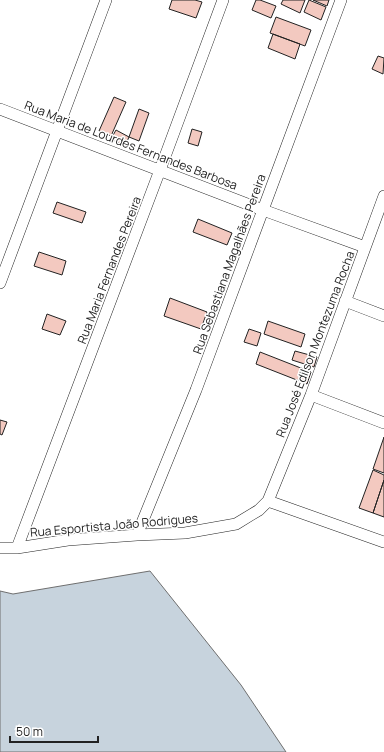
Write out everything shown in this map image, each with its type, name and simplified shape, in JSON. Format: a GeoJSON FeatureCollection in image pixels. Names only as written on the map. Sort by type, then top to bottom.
{"type":"FeatureCollection","features":[{"type":"Feature","properties":{"kind":"street"},"geometry":{"type":"LineString","coordinates":[[0,283],[106,0]]}},
{"type":"Feature","properties":{"kind":"street","name":"Rua Maria Fernandes Pereira"},"geometry":{"type":"LineString","coordinates":[[17,548],[223,0]]}},
{"type":"Feature","properties":{"kind":"street","name":"Rua Sebastiana Magalhães Pereira"},"geometry":{"type":"LineString","coordinates":[[137,535],[196,390],[341,0]]}},
{"type":"Feature","properties":{"kind":"street","name":"Rua Maria de Lourdes Fernandes Barbosa"},"geometry":{"type":"LineString","coordinates":[[0,109],[263,210],[365,247]]}},
{"type":"Feature","properties":{"kind":"street","name":"Rua José Edilson Montezuma Rocha"},"geometry":{"type":"LineString","coordinates":[[268,501],[311,396],[365,247],[381,214],[384,196]]}},
{"type":"Feature","properties":{"kind":"street"},"geometry":{"type":"LineString","coordinates":[[345,301],[384,316]]}},
{"type":"Feature","properties":{"kind":"street"},"geometry":{"type":"LineString","coordinates":[[311,396],[384,423]]}},
{"type":"Feature","properties":{"kind":"street"},"geometry":{"type":"LineString","coordinates":[[268,501],[384,542]]}},
{"type":"Feature","properties":{"kind":"street","name":"Rua Esportista João Rodrigues"},"geometry":{"type":"LineString","coordinates":[[0,548],[17,548],[68,540],[137,535],[184,534],[236,524],[259,510],[268,501]]}},
{"type":"Feature","properties":{"kind":"shaded area"},"geometry":{"type":"Polygon","coordinates":[[[150,571],[241,685],[286,752],[0,752],[0,591],[13,594],[150,571]]]}},
{"type":"Feature","properties":{"kind":"building"},"geometry":{"type":"Polygon","coordinates":[[[172,0],[195,0],[202,2],[196,18],[169,9],[172,0]]]}},
{"type":"Feature","properties":{"kind":"building"},"geometry":{"type":"Polygon","coordinates":[[[256,0],[276,6],[271,18],[252,10],[256,0]]]}},
{"type":"Feature","properties":{"kind":"building"},"geometry":{"type":"Polygon","coordinates":[[[283,0],[305,0],[300,13],[281,4],[283,0]]]}},
{"type":"Feature","properties":{"kind":"building"},"geometry":{"type":"Polygon","coordinates":[[[309,0],[326,7],[321,20],[304,12],[309,0]]]}},
{"type":"Feature","properties":{"kind":"building"},"geometry":{"type":"Polygon","coordinates":[[[313,0],[329,0],[327,6],[313,0]]]}},
{"type":"Feature","properties":{"kind":"building"},"geometry":{"type":"Polygon","coordinates":[[[276,17],[311,30],[305,46],[270,33],[276,17]]]}},
{"type":"Feature","properties":{"kind":"building"},"geometry":{"type":"Polygon","coordinates":[[[273,34],[300,44],[295,59],[268,48],[273,34]]]}},
{"type":"Feature","properties":{"kind":"building"},"geometry":{"type":"Polygon","coordinates":[[[378,56],[384,58],[383,74],[372,69],[378,56]]]}},
{"type":"Feature","properties":{"kind":"building"},"geometry":{"type":"Polygon","coordinates":[[[114,97],[126,102],[111,136],[99,131],[114,97]]]}},
{"type":"Feature","properties":{"kind":"building"},"geometry":{"type":"Polygon","coordinates":[[[139,109],[149,113],[139,141],[129,137],[139,109]]]}},
{"type":"Feature","properties":{"kind":"building"},"geometry":{"type":"Polygon","coordinates":[[[192,129],[202,132],[198,146],[188,143],[192,129]]]}},
{"type":"Feature","properties":{"kind":"building"},"geometry":{"type":"Polygon","coordinates":[[[116,130],[129,137],[125,146],[111,139],[116,130]]]}},
{"type":"Feature","properties":{"kind":"building"},"geometry":{"type":"Polygon","coordinates":[[[57,202],[86,212],[82,223],[53,213],[57,202]]]}},
{"type":"Feature","properties":{"kind":"building"},"geometry":{"type":"Polygon","coordinates":[[[198,219],[232,233],[227,245],[193,232],[198,219]]]}},
{"type":"Feature","properties":{"kind":"building"},"geometry":{"type":"Polygon","coordinates":[[[39,252],[66,261],[62,275],[34,266],[39,252]]]}},
{"type":"Feature","properties":{"kind":"building"},"geometry":{"type":"Polygon","coordinates":[[[170,298],[207,312],[201,329],[164,316],[170,298]]]}},
{"type":"Feature","properties":{"kind":"building"},"geometry":{"type":"Polygon","coordinates":[[[47,314],[66,321],[60,335],[42,329],[47,314]]]}},
{"type":"Feature","properties":{"kind":"building"},"geometry":{"type":"Polygon","coordinates":[[[268,321],[305,334],[301,347],[264,334],[268,321]]]}},
{"type":"Feature","properties":{"kind":"building"},"geometry":{"type":"Polygon","coordinates":[[[249,329],[261,333],[257,346],[244,342],[249,329]]]}},
{"type":"Feature","properties":{"kind":"building"},"geometry":{"type":"Polygon","coordinates":[[[295,351],[317,357],[314,367],[292,360],[295,351]]]}},
{"type":"Feature","properties":{"kind":"building"},"geometry":{"type":"Polygon","coordinates":[[[260,352],[311,372],[307,384],[256,364],[260,352]]]}},
{"type":"Feature","properties":{"kind":"building"},"geometry":{"type":"Polygon","coordinates":[[[0,420],[7,422],[2,435],[0,434],[0,420]]]}},
{"type":"Feature","properties":{"kind":"building"},"geometry":{"type":"Polygon","coordinates":[[[384,437],[384,473],[373,469],[384,437]]]}},
{"type":"Feature","properties":{"kind":"building"},"geometry":{"type":"Polygon","coordinates":[[[373,470],[384,475],[384,480],[373,513],[359,508],[373,470]]]}},
{"type":"Feature","properties":{"kind":"building"},"geometry":{"type":"Polygon","coordinates":[[[384,480],[384,517],[373,513],[384,480]]]}}]}
